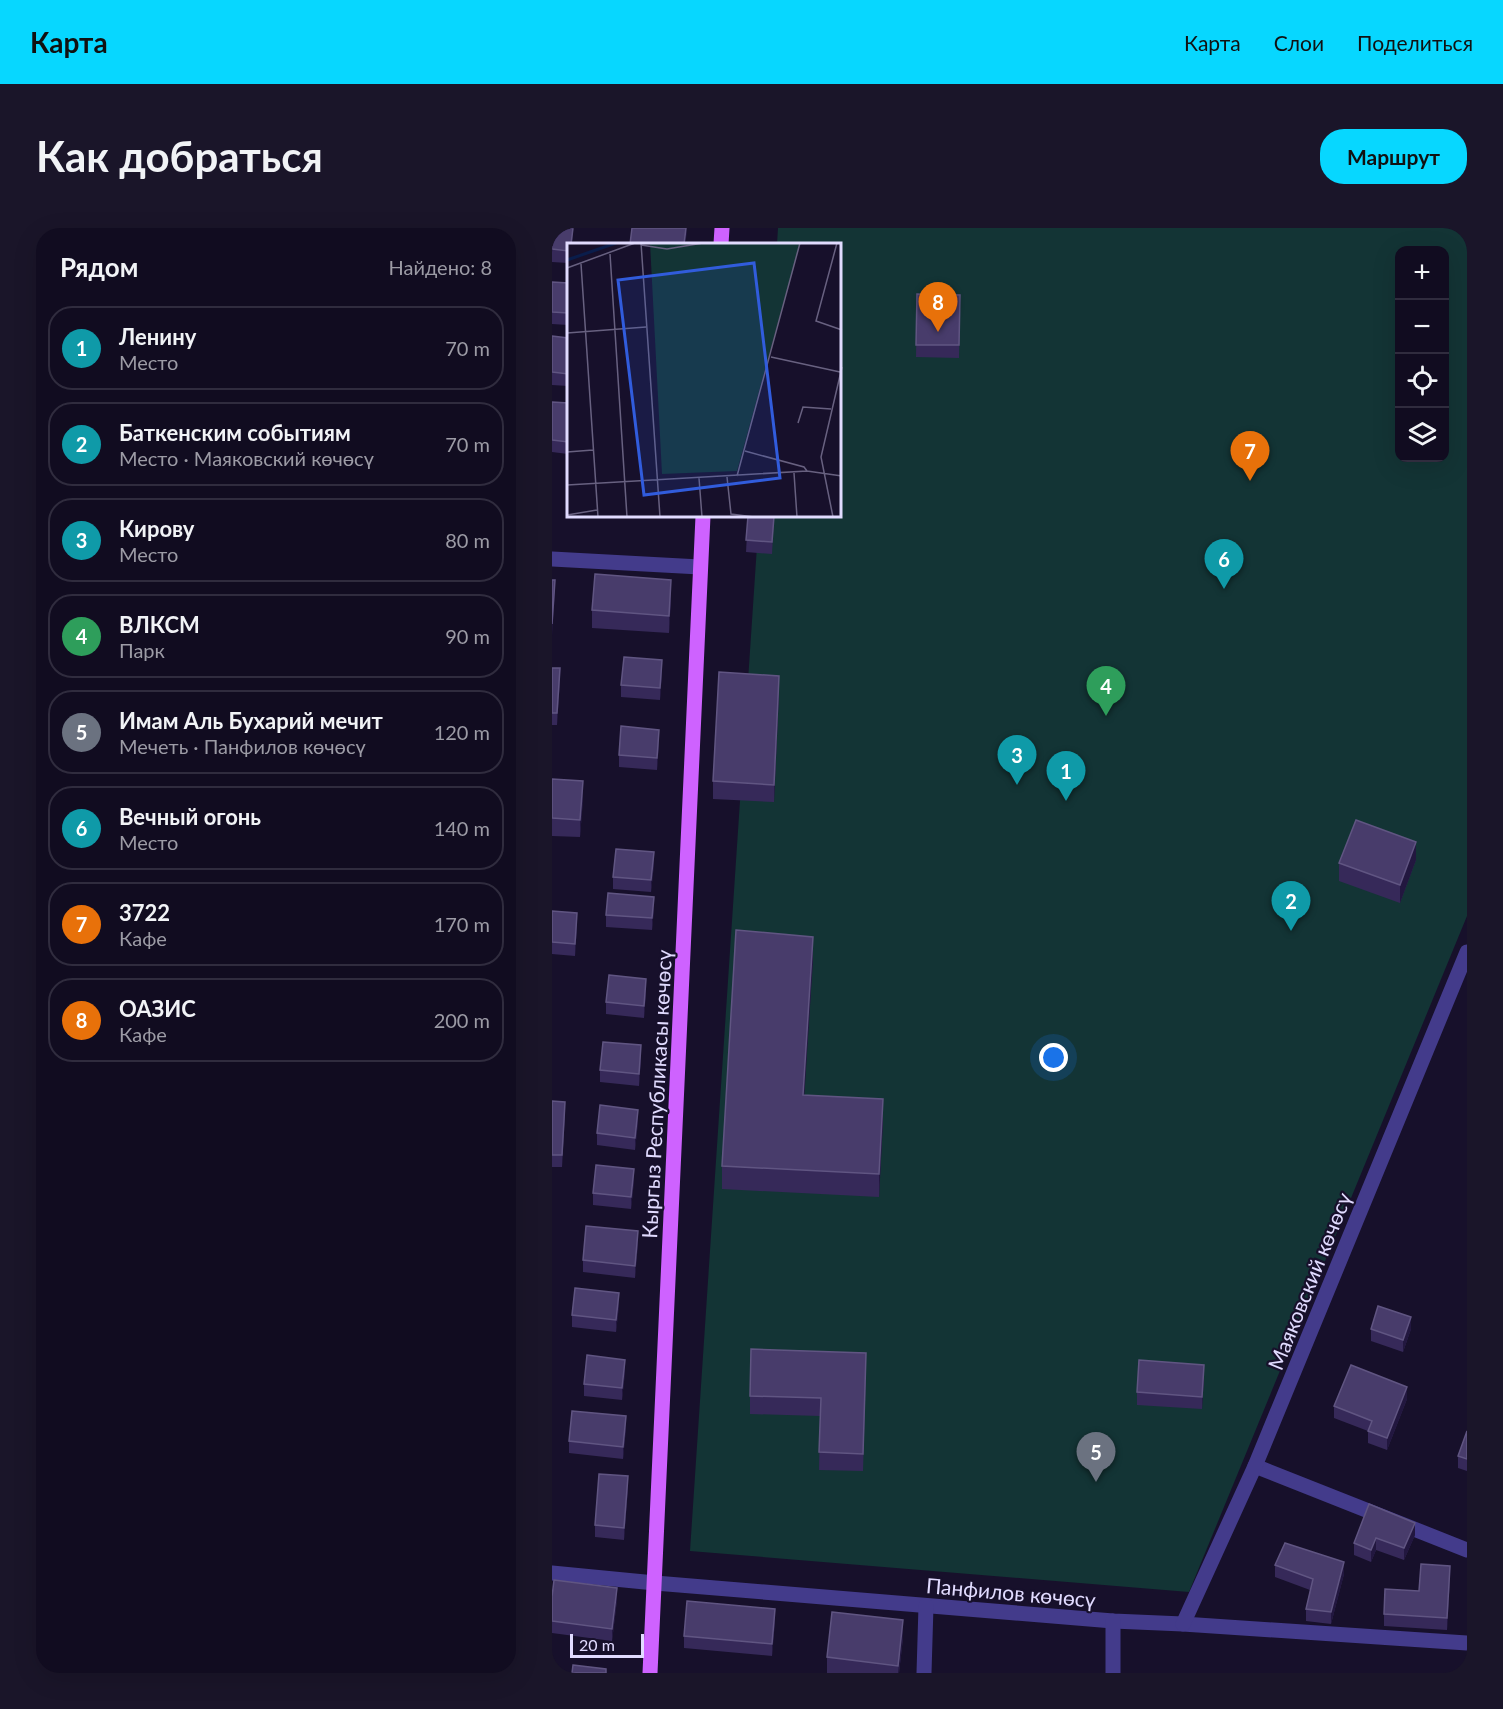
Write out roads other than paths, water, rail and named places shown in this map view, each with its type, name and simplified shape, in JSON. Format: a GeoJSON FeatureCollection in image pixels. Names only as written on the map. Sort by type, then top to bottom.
{"type":"FeatureCollection","features":[{"type":"Feature","properties":{"kind":"main road"},"geometry":{"type":"LineString","coordinates":[[721,243],[722,228]]}},
{"type":"Feature","properties":{"kind":"main road","name":"Кыргыз Республикасы көчөсү"},"geometry":{"type":"LineString","coordinates":[[650,1673],[703,518]]}},
{"type":"Feature","properties":{"kind":"street"},"geometry":{"type":"LineString","coordinates":[[552,560],[700,567]]}},
{"type":"Feature","properties":{"kind":"street","name":"Маяковский көчөсү"},"geometry":{"type":"LineString","coordinates":[[1183,1624],[1255,1466],[1467,952]]}},
{"type":"Feature","properties":{"kind":"street"},"geometry":{"type":"LineString","coordinates":[[1255,1466],[1467,1550]]}},
{"type":"Feature","properties":{"kind":"street","name":"Панфилов көчөсү"},"geometry":{"type":"LineString","coordinates":[[552,1573],[1113,1621],[1467,1643]]}},
{"type":"Feature","properties":{"kind":"street"},"geometry":{"type":"LineString","coordinates":[[924,1673],[926,1606]]}},
{"type":"Feature","properties":{"kind":"street"},"geometry":{"type":"LineString","coordinates":[[1113,1621],[1113,1673]]}},
{"type":"Feature","properties":{"kind":"place","name":"ОАЗИС"},"geometry":{"type":"Point","coordinates":[938,332]}},
{"type":"Feature","properties":{"kind":"place","name":"3722"},"geometry":{"type":"Point","coordinates":[1250,481]}},
{"type":"Feature","properties":{"kind":"place","name":"Вечный огонь"},"geometry":{"type":"Point","coordinates":[1224,589]}},
{"type":"Feature","properties":{"kind":"place","name":"ВЛКСМ"},"geometry":{"type":"Point","coordinates":[1106,716]}},
{"type":"Feature","properties":{"kind":"place","name":"Кирову"},"geometry":{"type":"Point","coordinates":[1017,785]}},
{"type":"Feature","properties":{"kind":"place","name":"Ленину"},"geometry":{"type":"Point","coordinates":[1066,801]}},
{"type":"Feature","properties":{"kind":"place","name":"Баткенским событиям"},"geometry":{"type":"Point","coordinates":[1291,931]}},
{"type":"Feature","properties":{"kind":"place","name":"Имам Аль Бухарий мечит"},"geometry":{"type":"Point","coordinates":[1096,1482]}}]}
